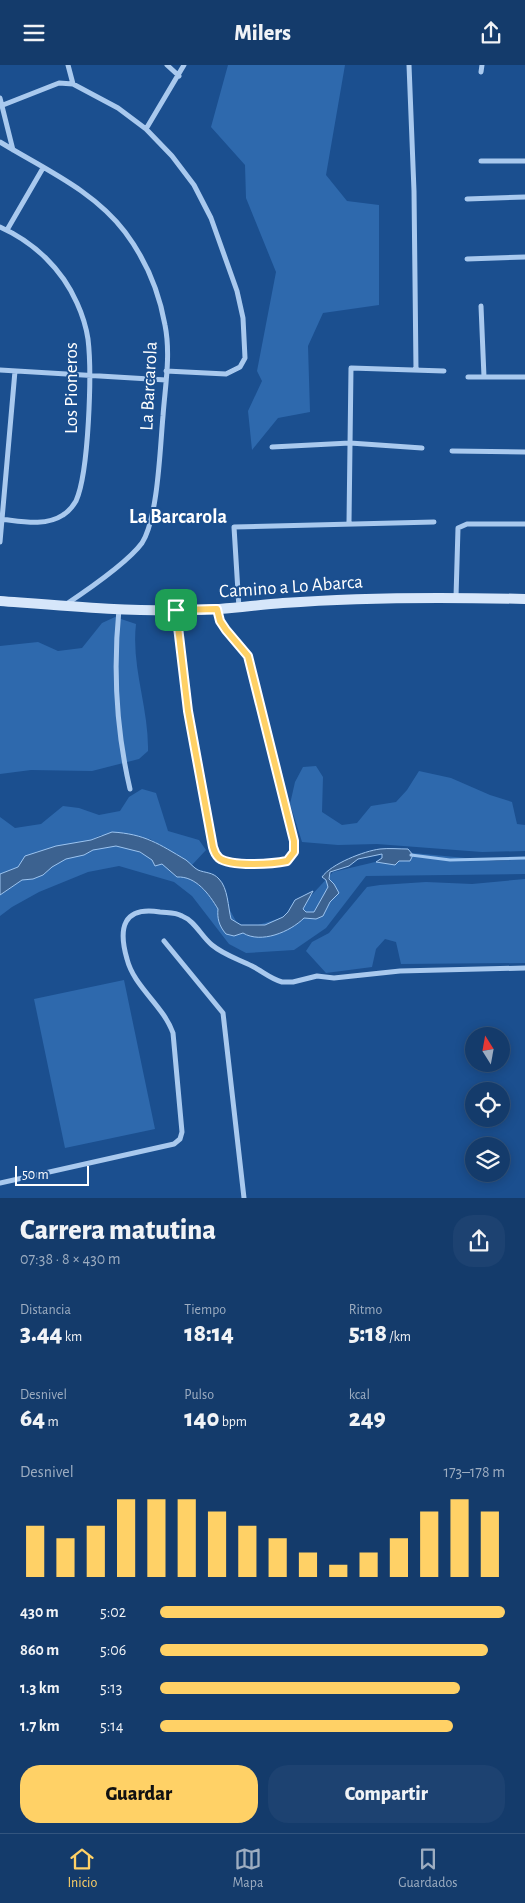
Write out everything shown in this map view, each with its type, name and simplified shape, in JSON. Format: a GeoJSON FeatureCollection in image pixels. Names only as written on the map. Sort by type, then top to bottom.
{"type":"FeatureCollection","features":[{"type":"Feature","properties":{"kind":"main road","name":"Camino a Lo Abarca"},"geometry":{"type":"LineString","coordinates":[[0,601],[64,606],[176,610],[239,608],[291,603],[456,597],[525,599]]}},
{"type":"Feature","properties":{"kind":"street"},"geometry":{"type":"LineString","coordinates":[[68,65],[73,84]]}},
{"type":"Feature","properties":{"kind":"street"},"geometry":{"type":"LineString","coordinates":[[167,65],[179,76]]}},
{"type":"Feature","properties":{"kind":"street"},"geometry":{"type":"LineString","coordinates":[[146,129],[184,65]]}},
{"type":"Feature","properties":{"kind":"street"},"geometry":{"type":"LineString","coordinates":[[409,65],[414,191],[416,369]]}},
{"type":"Feature","properties":{"kind":"street"},"geometry":{"type":"LineString","coordinates":[[481,72],[482,65]]}},
{"type":"Feature","properties":{"kind":"street"},"geometry":{"type":"LineString","coordinates":[[3,105],[59,83],[73,84],[111,104],[146,129],[183,170],[203,201],[237,291],[245,332],[245,358],[240,367],[231,373],[221,375],[166,371]]}},
{"type":"Feature","properties":{"kind":"street"},"geometry":{"type":"LineString","coordinates":[[0,99],[13,150]]}},
{"type":"Feature","properties":{"kind":"street","name":"La Barcarola"},"geometry":{"type":"LineString","coordinates":[[0,142],[59,175],[88,195],[113,218],[134,245],[151,277],[162,310],[168,345],[159,471],[151,521],[146,535],[136,550],[128,557],[86,592],[64,606]]}},
{"type":"Feature","properties":{"kind":"street"},"geometry":{"type":"LineString","coordinates":[[481,161],[525,161]]}},
{"type":"Feature","properties":{"kind":"street"},"geometry":{"type":"LineString","coordinates":[[7,230],[44,168]]}},
{"type":"Feature","properties":{"kind":"street"},"geometry":{"type":"LineString","coordinates":[[467,199],[525,197]]}},
{"type":"Feature","properties":{"kind":"street","name":"Los Pioneros"},"geometry":{"type":"LineString","coordinates":[[0,227],[26,242],[46,258],[70,289],[85,326],[88,339],[89,375],[84,468],[76,501],[68,511],[52,520],[39,522],[1,519]]}},
{"type":"Feature","properties":{"kind":"street"},"geometry":{"type":"LineString","coordinates":[[467,259],[525,257]]}},
{"type":"Feature","properties":{"kind":"street"},"geometry":{"type":"LineString","coordinates":[[481,305],[484,377]]}},
{"type":"Feature","properties":{"kind":"street"},"geometry":{"type":"LineString","coordinates":[[350,523],[351,368],[444,371]]}},
{"type":"Feature","properties":{"kind":"street"},"geometry":{"type":"LineString","coordinates":[[0,370],[166,380]]}},
{"type":"Feature","properties":{"kind":"street"},"geometry":{"type":"LineString","coordinates":[[0,542],[15,371]]}},
{"type":"Feature","properties":{"kind":"street"},"geometry":{"type":"LineString","coordinates":[[468,377],[525,377]]}},
{"type":"Feature","properties":{"kind":"street"},"geometry":{"type":"LineString","coordinates":[[272,447],[350,443],[422,448]]}},
{"type":"Feature","properties":{"kind":"street"},"geometry":{"type":"LineString","coordinates":[[0,446],[8,446]]}},
{"type":"Feature","properties":{"kind":"street"},"geometry":{"type":"LineString","coordinates":[[452,451],[525,451]]}},
{"type":"Feature","properties":{"kind":"street"},"geometry":{"type":"LineString","coordinates":[[239,608],[234,527],[434,522]]}},
{"type":"Feature","properties":{"kind":"street"},"geometry":{"type":"LineString","coordinates":[[456,597],[458,528],[467,524],[525,524]]}},
{"type":"Feature","properties":{"kind":"street"},"geometry":{"type":"LineString","coordinates":[[119,608],[115,653],[116,699],[121,745],[130,789]]}},
{"type":"Feature","properties":{"kind":"street"},"geometry":{"type":"LineString","coordinates":[[176,610],[188,711],[213,847],[216,854],[224,860],[255,865],[270,865],[287,861],[294,852],[294,841],[248,656],[220,621],[217,609]]}},
{"type":"Feature","properties":{"kind":"street"},"geometry":{"type":"LineString","coordinates":[[0,1183],[174,1144],[180,1139],[182,1132],[173,1033],[165,1018],[131,972],[124,949],[125,925],[130,916],[137,912],[152,910],[183,916],[193,923],[203,936],[222,952],[282,982],[293,982],[317,976],[334,978],[392,972],[525,968]]}},
{"type":"Feature","properties":{"kind":"street"},"geometry":{"type":"LineString","coordinates":[[164,941],[223,1013],[244,1198]]}},
{"type":"Feature","properties":{"kind":"shaded area"},"geometry":{"type":"Polygon","coordinates":[[[228,65],[345,65],[326,175],[347,201],[379,205],[379,305],[323,313],[308,346],[310,412],[278,418],[252,450],[248,411],[262,381],[257,371],[276,272],[246,198],[245,165],[211,127],[228,65]]]}},
{"type":"Feature","properties":{"kind":"shaded area"},"geometry":{"type":"Polygon","coordinates":[[[115,617],[136,624],[136,656],[146,719],[148,751],[139,759],[92,771],[31,770],[0,774],[0,646],[38,642],[58,651],[82,648],[102,623],[115,617]]]}},
{"type":"Feature","properties":{"kind":"shaded area"},"geometry":{"type":"Polygon","coordinates":[[[316,766],[323,777],[322,812],[342,825],[357,823],[371,806],[396,802],[407,790],[419,771],[451,778],[490,795],[512,802],[517,824],[525,825],[525,851],[482,852],[377,844],[338,845],[302,842],[290,804],[295,782],[303,767],[316,766]]]}},
{"type":"Feature","properties":{"kind":"shaded area"},"geometry":{"type":"Polygon","coordinates":[[[142,789],[156,793],[168,831],[199,840],[206,850],[192,865],[150,839],[101,835],[91,840],[36,852],[18,867],[0,874],[0,817],[15,828],[41,824],[63,806],[79,808],[99,815],[120,811],[129,797],[142,789]]]}},
{"type":"Feature","properties":{"kind":"shaded area"},"geometry":{"type":"Polygon","coordinates":[[[112,832],[134,835],[151,841],[186,860],[198,870],[217,877],[224,887],[231,919],[241,925],[265,925],[283,917],[295,900],[313,891],[303,909],[306,912],[314,912],[328,887],[326,880],[322,877],[333,867],[357,855],[380,849],[408,849],[413,855],[410,861],[399,861],[395,865],[376,862],[382,858],[382,854],[358,859],[349,866],[330,872],[329,879],[339,893],[330,902],[323,916],[316,919],[304,918],[291,928],[267,937],[250,936],[243,933],[234,936],[226,934],[219,922],[218,909],[206,892],[196,883],[184,877],[177,877],[162,864],[155,866],[152,860],[140,852],[116,846],[93,850],[84,855],[66,859],[43,875],[33,879],[22,880],[0,895],[0,874],[18,867],[25,856],[56,846],[91,840],[112,832]]]}},
{"type":"Feature","properties":{"kind":"shaded area"},"geometry":{"type":"Polygon","coordinates":[[[120,844],[216,885],[237,923],[248,928],[294,914],[333,872],[413,853],[497,861],[525,859],[525,874],[366,876],[326,928],[294,950],[246,953],[229,944],[192,896],[174,882],[119,866],[88,872],[39,892],[0,916],[0,882],[57,855],[120,844]]]}},
{"type":"Feature","properties":{"kind":"shaded area"},"geometry":{"type":"Polygon","coordinates":[[[525,879],[525,963],[401,964],[396,942],[385,939],[376,949],[372,967],[326,973],[306,951],[312,942],[329,933],[367,887],[426,882],[472,884],[525,879]]]}},
{"type":"Feature","properties":{"kind":"shaded area"},"geometry":{"type":"Polygon","coordinates":[[[124,980],[155,1129],[65,1148],[34,999],[124,980]]]}},
{"type":"Feature","properties":{"kind":"waterway"},"geometry":{"type":"LineString","coordinates":[[411,855],[450,860],[525,858]]}},
{"type":"Feature","properties":{"kind":"district","name":"La Barcarola"},"geometry":{"type":"Point","coordinates":[178,517]}},
{"type":"Feature","properties":{"kind":"route"},"geometry":{"type":"LineString","coordinates":[[217,609],[220,621],[232,639],[248,656],[294,841],[293,856],[287,861],[270,865],[255,865],[224,860],[216,854],[213,847],[188,711],[176,610],[217,609]]}}]}
